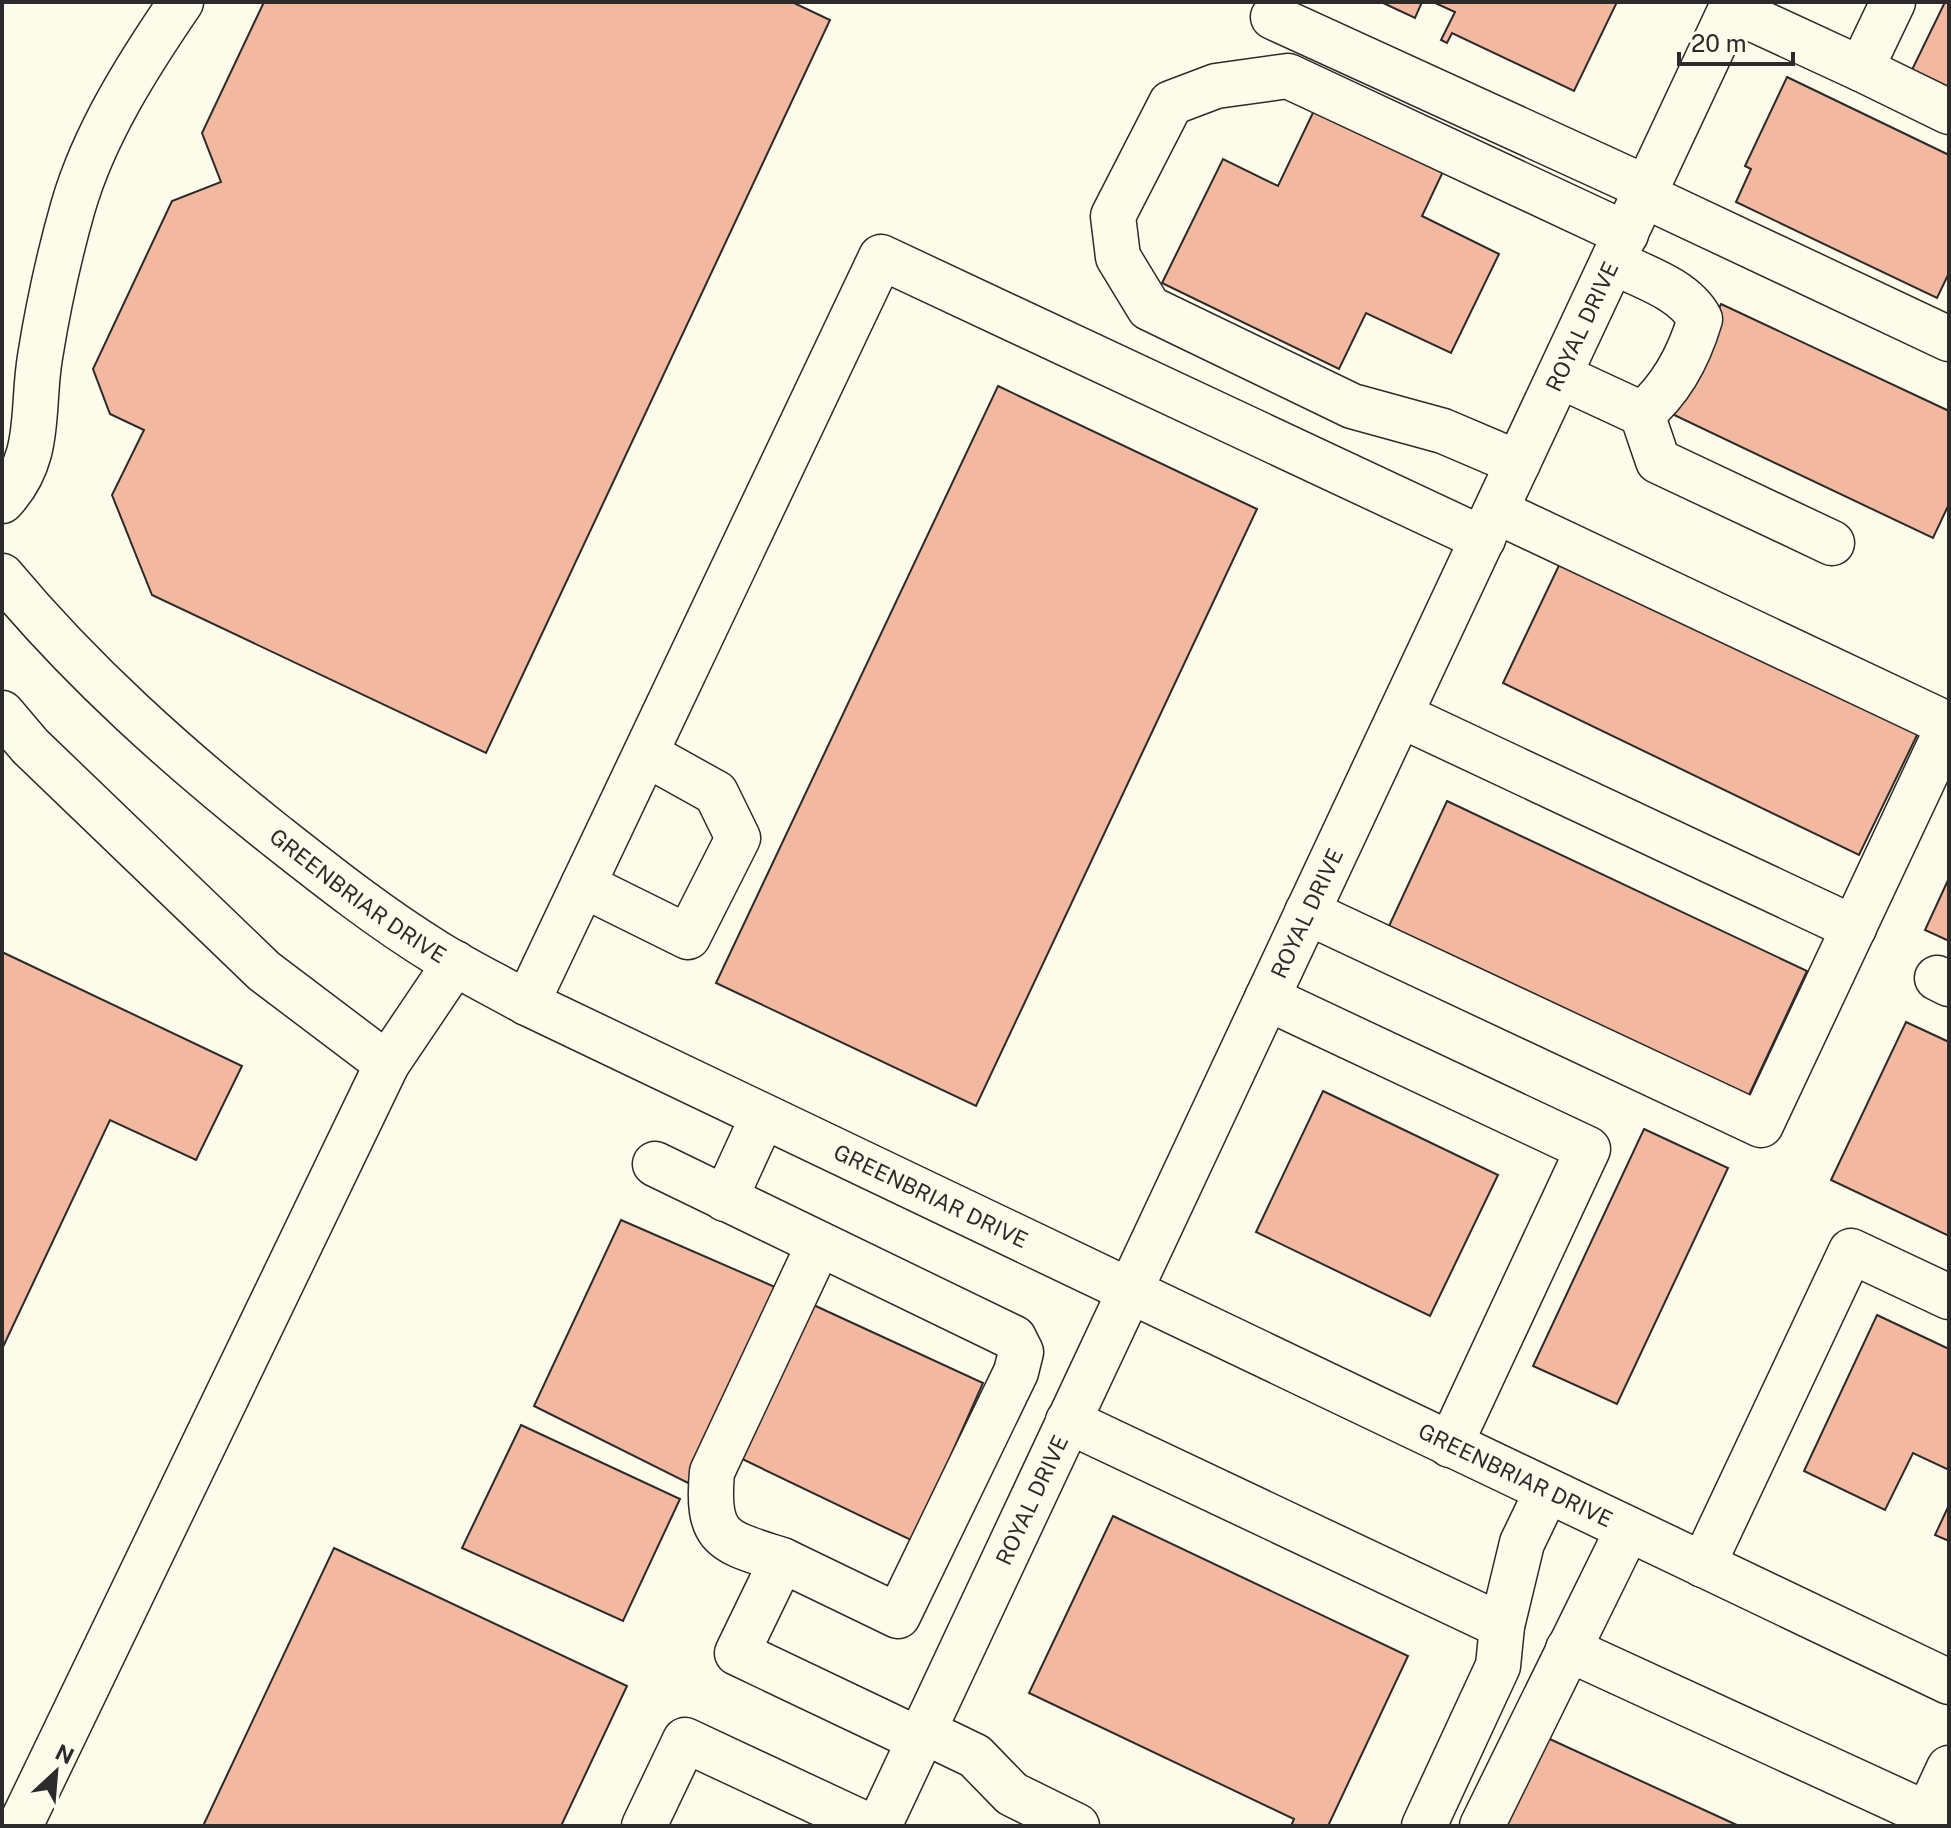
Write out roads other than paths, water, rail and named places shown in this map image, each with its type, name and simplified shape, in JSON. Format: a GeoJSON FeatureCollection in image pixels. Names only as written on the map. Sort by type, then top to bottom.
{"type":"FeatureCollection","features":[{"type":"Feature","properties":{"kind":"street"},"geometry":{"type":"LineString","coordinates":[[2,501],[18,483],[28,464],[40,359],[74,204],[104,130],[147,51],[181,2]]}},
{"type":"Feature","properties":{"kind":"street"},"geometry":{"type":"LineString","coordinates":[[1861,69],[1893,2]]}},
{"type":"Feature","properties":{"kind":"street"},"geometry":{"type":"LineString","coordinates":[[1732,5],[1949,112]]}},
{"type":"Feature","properties":{"kind":"street","name":"ROYAL DRIVE"},"geometry":{"type":"LineString","coordinates":[[879,1826],[1732,5]]}},
{"type":"Feature","properties":{"kind":"street"},"geometry":{"type":"LineString","coordinates":[[1273,17],[1949,339]]}},
{"type":"Feature","properties":{"kind":"street"},"geometry":{"type":"LineString","coordinates":[[1518,463],[1443,431],[1352,406],[1149,308],[1118,257],[1113,216],[1171,103],[1216,86],[1288,76],[1619,248],[1694,308],[1700,319],[1672,383],[1659,400],[1642,414]]}},
{"type":"Feature","properties":{"kind":"street"},"geometry":{"type":"LineString","coordinates":[[527,1003],[881,257],[1949,725],[1761,1125],[1307,912]]}},
{"type":"Feature","properties":{"kind":"street"},"geometry":{"type":"LineString","coordinates":[[1560,376],[1642,414],[1658,461],[1832,543]]}},
{"type":"Feature","properties":{"kind":"street","name":"GREENBRIAR DRIVE"},"geometry":{"type":"LineString","coordinates":[[2,576],[46,628],[127,710],[235,803],[337,884],[455,963],[527,1003],[1949,1682]]}},
{"type":"Feature","properties":{"kind":"street"},"geometry":{"type":"LineString","coordinates":[[2,713],[30,746],[264,971],[387,1064]]}},
{"type":"Feature","properties":{"kind":"street"},"geometry":{"type":"LineString","coordinates":[[1400,715],[1854,928]]}},
{"type":"Feature","properties":{"kind":"street"},"geometry":{"type":"LineString","coordinates":[[583,885],[688,937],[738,838],[716,793],[646,754]]}},
{"type":"Feature","properties":{"kind":"street"},"geometry":{"type":"LineString","coordinates":[[20,1826],[387,1064],[455,963]]}},
{"type":"Feature","properties":{"kind":"street"},"geometry":{"type":"LineString","coordinates":[[1267,998],[1588,1149],[1450,1445]]}},
{"type":"Feature","properties":{"kind":"street"},"geometry":{"type":"LineString","coordinates":[[725,1199],[763,1116]]}},
{"type":"Feature","properties":{"kind":"street"},"geometry":{"type":"LineString","coordinates":[[655,1164],[1014,1338],[1021,1352],[1016,1372],[898,1616],[782,1560],[734,1545],[720,1535],[709,1503],[712,1472],[819,1244]]}},
{"type":"Feature","properties":{"kind":"street"},"geometry":{"type":"LineString","coordinates":[[1703,1565],[1851,1251],[1949,1297]]}},
{"type":"Feature","properties":{"kind":"street"},"geometry":{"type":"LineString","coordinates":[[1068,1421],[1502,1626]]}},
{"type":"Feature","properties":{"kind":"street"},"geometry":{"type":"LineString","coordinates":[[1424,1826],[1498,1666],[1502,1626],[1522,1543],[1547,1491]]}},
{"type":"Feature","properties":{"kind":"street"},"geometry":{"type":"LineString","coordinates":[[1482,1826],[1628,1529]]}},
{"type":"Feature","properties":{"kind":"street"},"geometry":{"type":"LineString","coordinates":[[782,1560],[737,1653],[921,1736],[975,1756],[1012,1794],[1077,1826]]}},
{"type":"Feature","properties":{"kind":"street"},"geometry":{"type":"LineString","coordinates":[[1568,1649],[1925,1820],[1949,1768]]}},
{"type":"Feature","properties":{"kind":"street"},"geometry":{"type":"LineString","coordinates":[[644,1826],[685,1740],[869,1826]]}}]}
